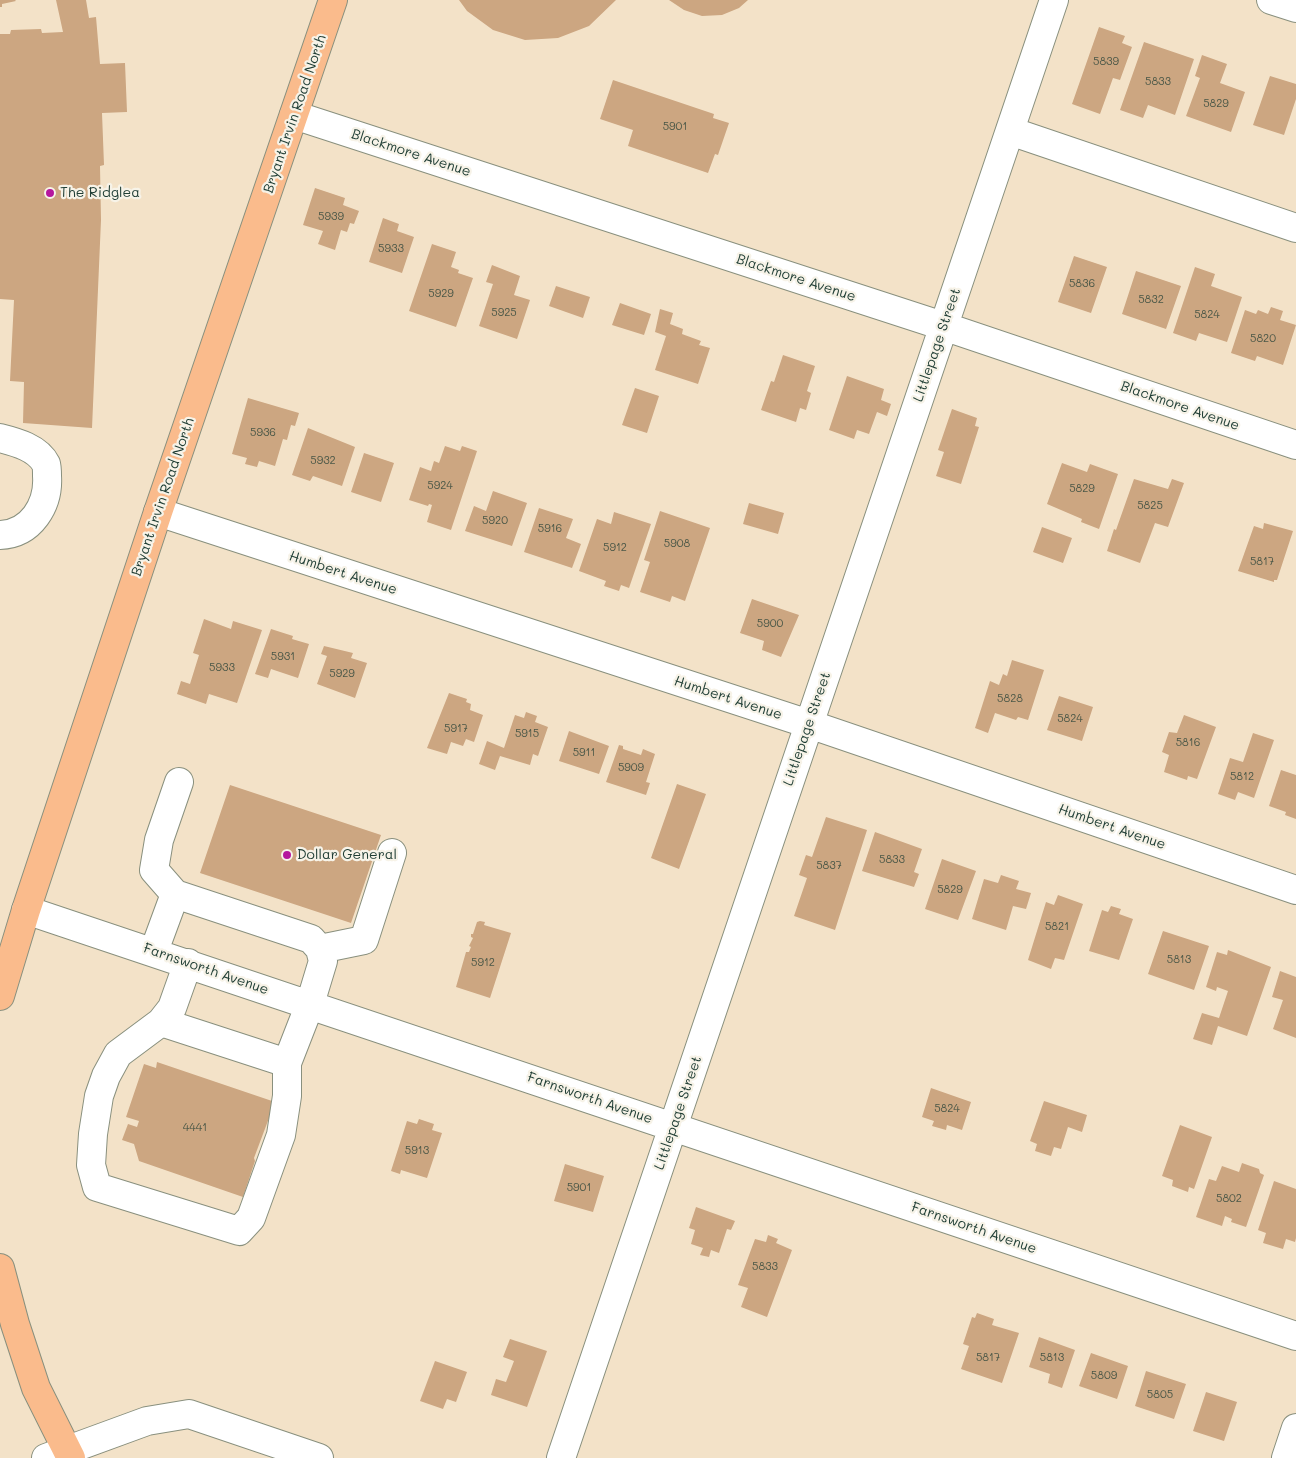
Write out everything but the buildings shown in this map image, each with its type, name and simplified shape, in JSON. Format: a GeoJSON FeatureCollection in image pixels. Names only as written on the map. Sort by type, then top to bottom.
{"type":"FeatureCollection","features":[{"type":"Feature","properties":{"kind":"main road","name":"Bryant Irvin Road North"},"geometry":{"type":"LineString","coordinates":[[0,996],[26,910],[158,512],[334,0]]}},
{"type":"Feature","properties":{"kind":"main road"},"geometry":{"type":"LineString","coordinates":[[0,1268],[15,1324],[61,1455]]}},
{"type":"Feature","properties":{"kind":"street","name":"Littlepage Street"},"geometry":{"type":"LineString","coordinates":[[561,1458],[1054,0]]}},
{"type":"Feature","properties":{"kind":"street"},"geometry":{"type":"LineString","coordinates":[[1271,0],[1296,8]]}},
{"type":"Feature","properties":{"kind":"street","name":"Blackmore Avenue"},"geometry":{"type":"LineString","coordinates":[[294,115],[943,326],[1296,445]]}},
{"type":"Feature","properties":{"kind":"street"},"geometry":{"type":"LineString","coordinates":[[1010,130],[1296,228]]}},
{"type":"Feature","properties":{"kind":"street"},"geometry":{"type":"LineString","coordinates":[[0,438],[12,441],[36,452],[46,465],[48,485],[42,508],[31,524],[18,531],[0,535]]}},
{"type":"Feature","properties":{"kind":"street","name":"Humbert Avenue"},"geometry":{"type":"LineString","coordinates":[[158,512],[809,724],[1296,890]]}},
{"type":"Feature","properties":{"kind":"street"},"geometry":{"type":"LineString","coordinates":[[179,782],[159,840],[154,870],[175,894],[311,939],[320,949],[323,961],[310,1004],[287,1063],[287,1096],[281,1135],[250,1218],[239,1231],[97,1187],[91,1165],[93,1134],[99,1096],[106,1076],[118,1054],[161,1022],[172,1008],[188,963]]}},
{"type":"Feature","properties":{"kind":"street"},"geometry":{"type":"LineString","coordinates":[[320,949],[364,940],[392,853]]}},
{"type":"Feature","properties":{"kind":"street"},"geometry":{"type":"LineString","coordinates":[[154,951],[175,894]]}},
{"type":"Feature","properties":{"kind":"street","name":"Farnsworth Avenue"},"geometry":{"type":"LineString","coordinates":[[26,910],[154,951],[1296,1336]]}},
{"type":"Feature","properties":{"kind":"street"},"geometry":{"type":"LineString","coordinates":[[161,1022],[287,1063]]}},
{"type":"Feature","properties":{"kind":"street"},"geometry":{"type":"LineString","coordinates":[[61,1455],[146,1421],[189,1414],[319,1458]]}},
{"type":"Feature","properties":{"kind":"street"},"geometry":{"type":"LineString","coordinates":[[1286,1458],[1296,1428]]}},
{"type":"Feature","properties":{"kind":"place","name":"The Ridglea"},"geometry":{"type":"Point","coordinates":[50,193]}},
{"type":"Feature","properties":{"kind":"place","name":"Dollar General"},"geometry":{"type":"Point","coordinates":[287,855]}}]}
